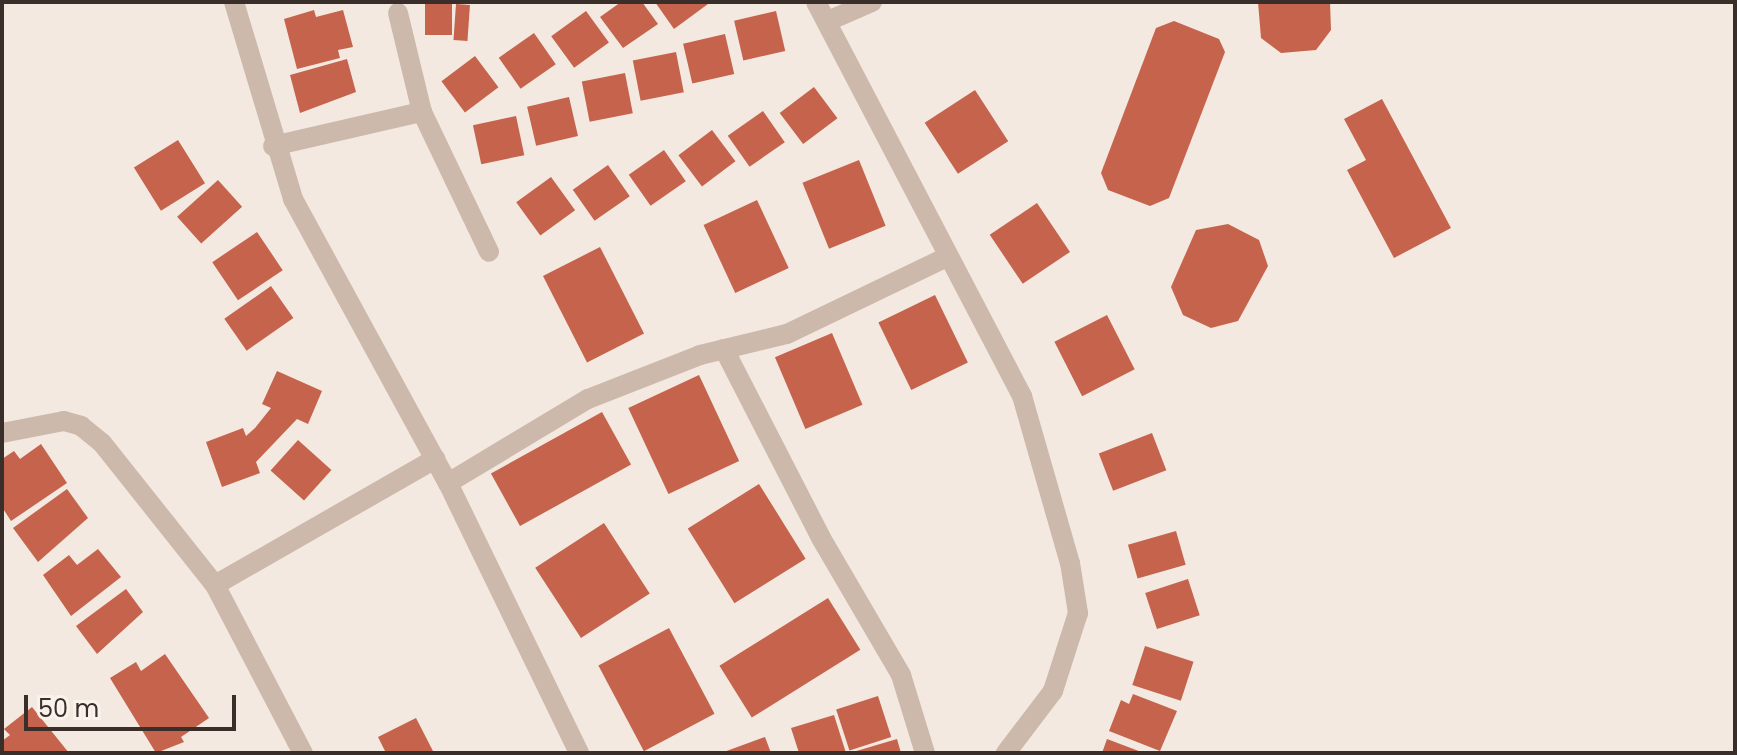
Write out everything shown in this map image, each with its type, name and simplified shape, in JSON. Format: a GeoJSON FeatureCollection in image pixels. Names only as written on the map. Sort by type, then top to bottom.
{"type":"FeatureCollection","features":[{"type":"Feature","properties":{"kind":"street"},"geometry":{"type":"LineString","coordinates":[[234,2],[273,146],[293,199],[448,483],[579,753]]}},
{"type":"Feature","properties":{"kind":"street"},"geometry":{"type":"LineString","coordinates":[[816,2],[1022,396],[1070,563],[1078,613],[1053,691],[1006,753]]}},
{"type":"Feature","properties":{"kind":"street"},"geometry":{"type":"LineString","coordinates":[[828,21],[872,2]]}},
{"type":"Feature","properties":{"kind":"street"},"geometry":{"type":"LineString","coordinates":[[398,13],[422,112],[489,252]]}},
{"type":"Feature","properties":{"kind":"street"},"geometry":{"type":"LineString","coordinates":[[273,146],[422,112]]}},
{"type":"Feature","properties":{"kind":"street"},"geometry":{"type":"LineString","coordinates":[[448,483],[588,399],[724,349],[787,334],[947,257]]}},
{"type":"Feature","properties":{"kind":"street"},"geometry":{"type":"LineString","coordinates":[[724,349],[821,538],[901,675],[925,753]]}},
{"type":"Feature","properties":{"kind":"street"},"geometry":{"type":"LineString","coordinates":[[2,433],[37,423],[64,421],[81,426],[102,443],[215,585],[303,753]]}},
{"type":"Feature","properties":{"kind":"street"},"geometry":{"type":"LineString","coordinates":[[215,585],[435,459]]}},
{"type":"Feature","properties":{"kind":"building"},"geometry":{"type":"Polygon","coordinates":[[[425,2],[452,2],[452,35],[425,35],[425,2]]]}},
{"type":"Feature","properties":{"kind":"building"},"geometry":{"type":"Polygon","coordinates":[[[621,2],[642,2],[658,24],[623,48],[600,17],[621,2]]]}},
{"type":"Feature","properties":{"kind":"building"},"geometry":{"type":"Polygon","coordinates":[[[655,2],[707,2],[708,4],[674,29],[655,2]]]}},
{"type":"Feature","properties":{"kind":"building"},"geometry":{"type":"Polygon","coordinates":[[[1258,2],[1330,2],[1331,30],[1316,50],[1281,53],[1261,38],[1258,2]]]}},
{"type":"Feature","properties":{"kind":"building"},"geometry":{"type":"Polygon","coordinates":[[[456,4],[470,5],[467,41],[453,40],[456,4]]]}},
{"type":"Feature","properties":{"kind":"building"},"geometry":{"type":"Polygon","coordinates":[[[314,10],[316,17],[343,10],[353,47],[338,50],[340,58],[297,69],[284,19],[314,10]]]}},
{"type":"Feature","properties":{"kind":"building"},"geometry":{"type":"Polygon","coordinates":[[[586,11],[609,43],[574,68],[551,36],[586,11]]]}},
{"type":"Feature","properties":{"kind":"building"},"geometry":{"type":"Polygon","coordinates":[[[776,11],[785,51],[743,61],[734,21],[776,11]]]}},
{"type":"Feature","properties":{"kind":"building"},"geometry":{"type":"Polygon","coordinates":[[[1174,21],[1219,39],[1225,52],[1169,198],[1150,206],[1108,190],[1101,173],[1156,28],[1174,21]]]}},
{"type":"Feature","properties":{"kind":"building"},"geometry":{"type":"Polygon","coordinates":[[[534,33],[556,64],[521,89],[499,58],[534,33]]]}},
{"type":"Feature","properties":{"kind":"building"},"geometry":{"type":"Polygon","coordinates":[[[725,34],[734,74],[692,84],[683,44],[725,34]]]}},
{"type":"Feature","properties":{"kind":"building"},"geometry":{"type":"Polygon","coordinates":[[[676,52],[684,92],[641,101],[633,60],[676,52]]]}},
{"type":"Feature","properties":{"kind":"building"},"geometry":{"type":"Polygon","coordinates":[[[475,56],[498,87],[465,112],[441,81],[475,56]]]}},
{"type":"Feature","properties":{"kind":"building"},"geometry":{"type":"Polygon","coordinates":[[[347,59],[356,92],[300,113],[290,75],[347,59]]]}},
{"type":"Feature","properties":{"kind":"building"},"geometry":{"type":"Polygon","coordinates":[[[625,73],[633,113],[590,122],[582,81],[625,73]]]}},
{"type":"Feature","properties":{"kind":"building"},"geometry":{"type":"Polygon","coordinates":[[[814,87],[837,118],[803,144],[780,113],[814,87]]]}},
{"type":"Feature","properties":{"kind":"building"},"geometry":{"type":"Polygon","coordinates":[[[975,90],[1008,141],[958,174],[925,123],[975,90]]]}},
{"type":"Feature","properties":{"kind":"building"},"geometry":{"type":"Polygon","coordinates":[[[569,97],[578,136],[536,146],[527,107],[569,97]]]}},
{"type":"Feature","properties":{"kind":"building"},"geometry":{"type":"Polygon","coordinates":[[[1382,99],[1451,228],[1394,258],[1347,170],[1366,160],[1344,119],[1382,99]]]}},
{"type":"Feature","properties":{"kind":"building"},"geometry":{"type":"Polygon","coordinates":[[[763,111],[785,142],[750,167],[728,136],[763,111]]]}},
{"type":"Feature","properties":{"kind":"building"},"geometry":{"type":"Polygon","coordinates":[[[516,116],[524,155],[481,164],[473,125],[516,116]]]}},
{"type":"Feature","properties":{"kind":"building"},"geometry":{"type":"Polygon","coordinates":[[[712,130],[735,161],[702,186],[678,155],[712,130]]]}},
{"type":"Feature","properties":{"kind":"building"},"geometry":{"type":"Polygon","coordinates":[[[178,140],[205,183],[161,211],[134,168],[178,140]]]}},
{"type":"Feature","properties":{"kind":"building"},"geometry":{"type":"Polygon","coordinates":[[[664,150],[686,181],[651,206],[629,175],[664,150]]]}},
{"type":"Feature","properties":{"kind":"building"},"geometry":{"type":"Polygon","coordinates":[[[859,160],[886,226],[829,249],[802,183],[859,160]]]}},
{"type":"Feature","properties":{"kind":"building"},"geometry":{"type":"Polygon","coordinates":[[[608,165],[630,196],[595,221],[573,190],[608,165]]]}},
{"type":"Feature","properties":{"kind":"building"},"geometry":{"type":"Polygon","coordinates":[[[551,177],[575,210],[540,235],[516,202],[551,177]]]}},
{"type":"Feature","properties":{"kind":"building"},"geometry":{"type":"Polygon","coordinates":[[[218,180],[242,207],[201,244],[177,217],[218,180]]]}},
{"type":"Feature","properties":{"kind":"building"},"geometry":{"type":"Polygon","coordinates":[[[757,200],[789,268],[735,293],[704,225],[757,200]]]}},
{"type":"Feature","properties":{"kind":"building"},"geometry":{"type":"Polygon","coordinates":[[[1037,203],[1070,252],[1023,284],[990,235],[1037,203]]]}},
{"type":"Feature","properties":{"kind":"building"},"geometry":{"type":"Polygon","coordinates":[[[1228,224],[1259,240],[1268,266],[1238,321],[1211,328],[1183,315],[1171,287],[1196,230],[1228,224]]]}},
{"type":"Feature","properties":{"kind":"building"},"geometry":{"type":"Polygon","coordinates":[[[257,232],[283,270],[238,300],[212,262],[257,232]]]}},
{"type":"Feature","properties":{"kind":"building"},"geometry":{"type":"Polygon","coordinates":[[[600,247],[644,333],[587,362],[543,276],[600,247]]]}},
{"type":"Feature","properties":{"kind":"building"},"geometry":{"type":"Polygon","coordinates":[[[271,286],[293,318],[247,351],[224,319],[271,286]]]}},
{"type":"Feature","properties":{"kind":"building"},"geometry":{"type":"Polygon","coordinates":[[[935,295],[968,362],[911,390],[878,323],[935,295]]]}},
{"type":"Feature","properties":{"kind":"building"},"geometry":{"type":"Polygon","coordinates":[[[1107,315],[1135,369],[1082,396],[1054,342],[1107,315]]]}},
{"type":"Feature","properties":{"kind":"building"},"geometry":{"type":"Polygon","coordinates":[[[832,333],[862,405],[805,429],[775,357],[832,333]]]}},
{"type":"Feature","properties":{"kind":"building"},"geometry":{"type":"Polygon","coordinates":[[[277,371],[322,391],[308,424],[297,419],[256,462],[260,473],[222,487],[206,442],[243,428],[246,436],[255,428],[271,408],[262,404],[277,371]]]}},
{"type":"Feature","properties":{"kind":"building"},"geometry":{"type":"Polygon","coordinates":[[[699,375],[739,461],[668,494],[628,408],[699,375]]]}},
{"type":"Feature","properties":{"kind":"building"},"geometry":{"type":"Polygon","coordinates":[[[602,412],[631,464],[520,526],[491,474],[602,412]]]}},
{"type":"Feature","properties":{"kind":"building"},"geometry":{"type":"Polygon","coordinates":[[[1152,433],[1166,470],[1113,491],[1099,453],[1152,433]]]}},
{"type":"Feature","properties":{"kind":"building"},"geometry":{"type":"Polygon","coordinates":[[[298,440],[331,470],[304,501],[271,470],[298,440]]]}},
{"type":"Feature","properties":{"kind":"building"},"geometry":{"type":"Polygon","coordinates":[[[41,444],[67,483],[11,521],[2,507],[2,459],[14,451],[20,459],[41,444]]]}},
{"type":"Feature","properties":{"kind":"building"},"geometry":{"type":"Polygon","coordinates":[[[759,484],[806,559],[734,603],[688,529],[759,484]]]}},
{"type":"Feature","properties":{"kind":"building"},"geometry":{"type":"Polygon","coordinates":[[[67,489],[88,518],[38,562],[13,528],[67,489]]]}},
{"type":"Feature","properties":{"kind":"building"},"geometry":{"type":"Polygon","coordinates":[[[604,523],[650,593],[581,638],[535,568],[604,523]]]}},
{"type":"Feature","properties":{"kind":"building"},"geometry":{"type":"Polygon","coordinates":[[[1176,531],[1186,565],[1138,578],[1128,545],[1176,531]]]}},
{"type":"Feature","properties":{"kind":"building"},"geometry":{"type":"Polygon","coordinates":[[[98,549],[121,577],[71,616],[43,575],[69,555],[77,565],[98,549]]]}},
{"type":"Feature","properties":{"kind":"building"},"geometry":{"type":"Polygon","coordinates":[[[1188,579],[1200,615],[1157,629],[1145,593],[1188,579]]]}},
{"type":"Feature","properties":{"kind":"building"},"geometry":{"type":"Polygon","coordinates":[[[126,589],[143,612],[97,654],[76,626],[126,589]]]}},
{"type":"Feature","properties":{"kind":"building"},"geometry":{"type":"Polygon","coordinates":[[[828,598],[860,650],[752,718],[719,666],[828,598]]]}},
{"type":"Feature","properties":{"kind":"building"},"geometry":{"type":"Polygon","coordinates":[[[669,628],[715,714],[644,751],[598,666],[669,628]]]}},
{"type":"Feature","properties":{"kind":"building"},"geometry":{"type":"Polygon","coordinates":[[[1145,646],[1194,662],[1181,701],[1132,685],[1145,646]]]}},
{"type":"Feature","properties":{"kind":"building"},"geometry":{"type":"Polygon","coordinates":[[[165,654],[209,718],[181,737],[184,742],[156,753],[110,678],[136,662],[141,671],[165,654]]]}},
{"type":"Feature","properties":{"kind":"building"},"geometry":{"type":"Polygon","coordinates":[[[1133,694],[1177,711],[1160,751],[1109,731],[1121,700],[1129,704],[1133,694]]]}},
{"type":"Feature","properties":{"kind":"building"},"geometry":{"type":"Polygon","coordinates":[[[878,696],[891,737],[849,750],[836,710],[878,696]]]}},
{"type":"Feature","properties":{"kind":"building"},"geometry":{"type":"Polygon","coordinates":[[[32,707],[69,753],[2,753],[2,741],[10,735],[4,729],[32,707]]]}},
{"type":"Feature","properties":{"kind":"building"},"geometry":{"type":"Polygon","coordinates":[[[834,715],[846,753],[799,753],[791,728],[834,715]]]}},
{"type":"Feature","properties":{"kind":"building"},"geometry":{"type":"Polygon","coordinates":[[[416,718],[434,753],[386,753],[378,737],[416,718]]]}},
{"type":"Feature","properties":{"kind":"building"},"geometry":{"type":"Polygon","coordinates":[[[765,737],[771,753],[721,753],[765,737]]]}},
{"type":"Feature","properties":{"kind":"building"},"geometry":{"type":"Polygon","coordinates":[[[897,739],[901,753],[853,753],[853,752],[897,739]]]}},
{"type":"Feature","properties":{"kind":"building"},"geometry":{"type":"Polygon","coordinates":[[[1107,739],[1144,753],[1102,753],[1107,739]]]}}]}
